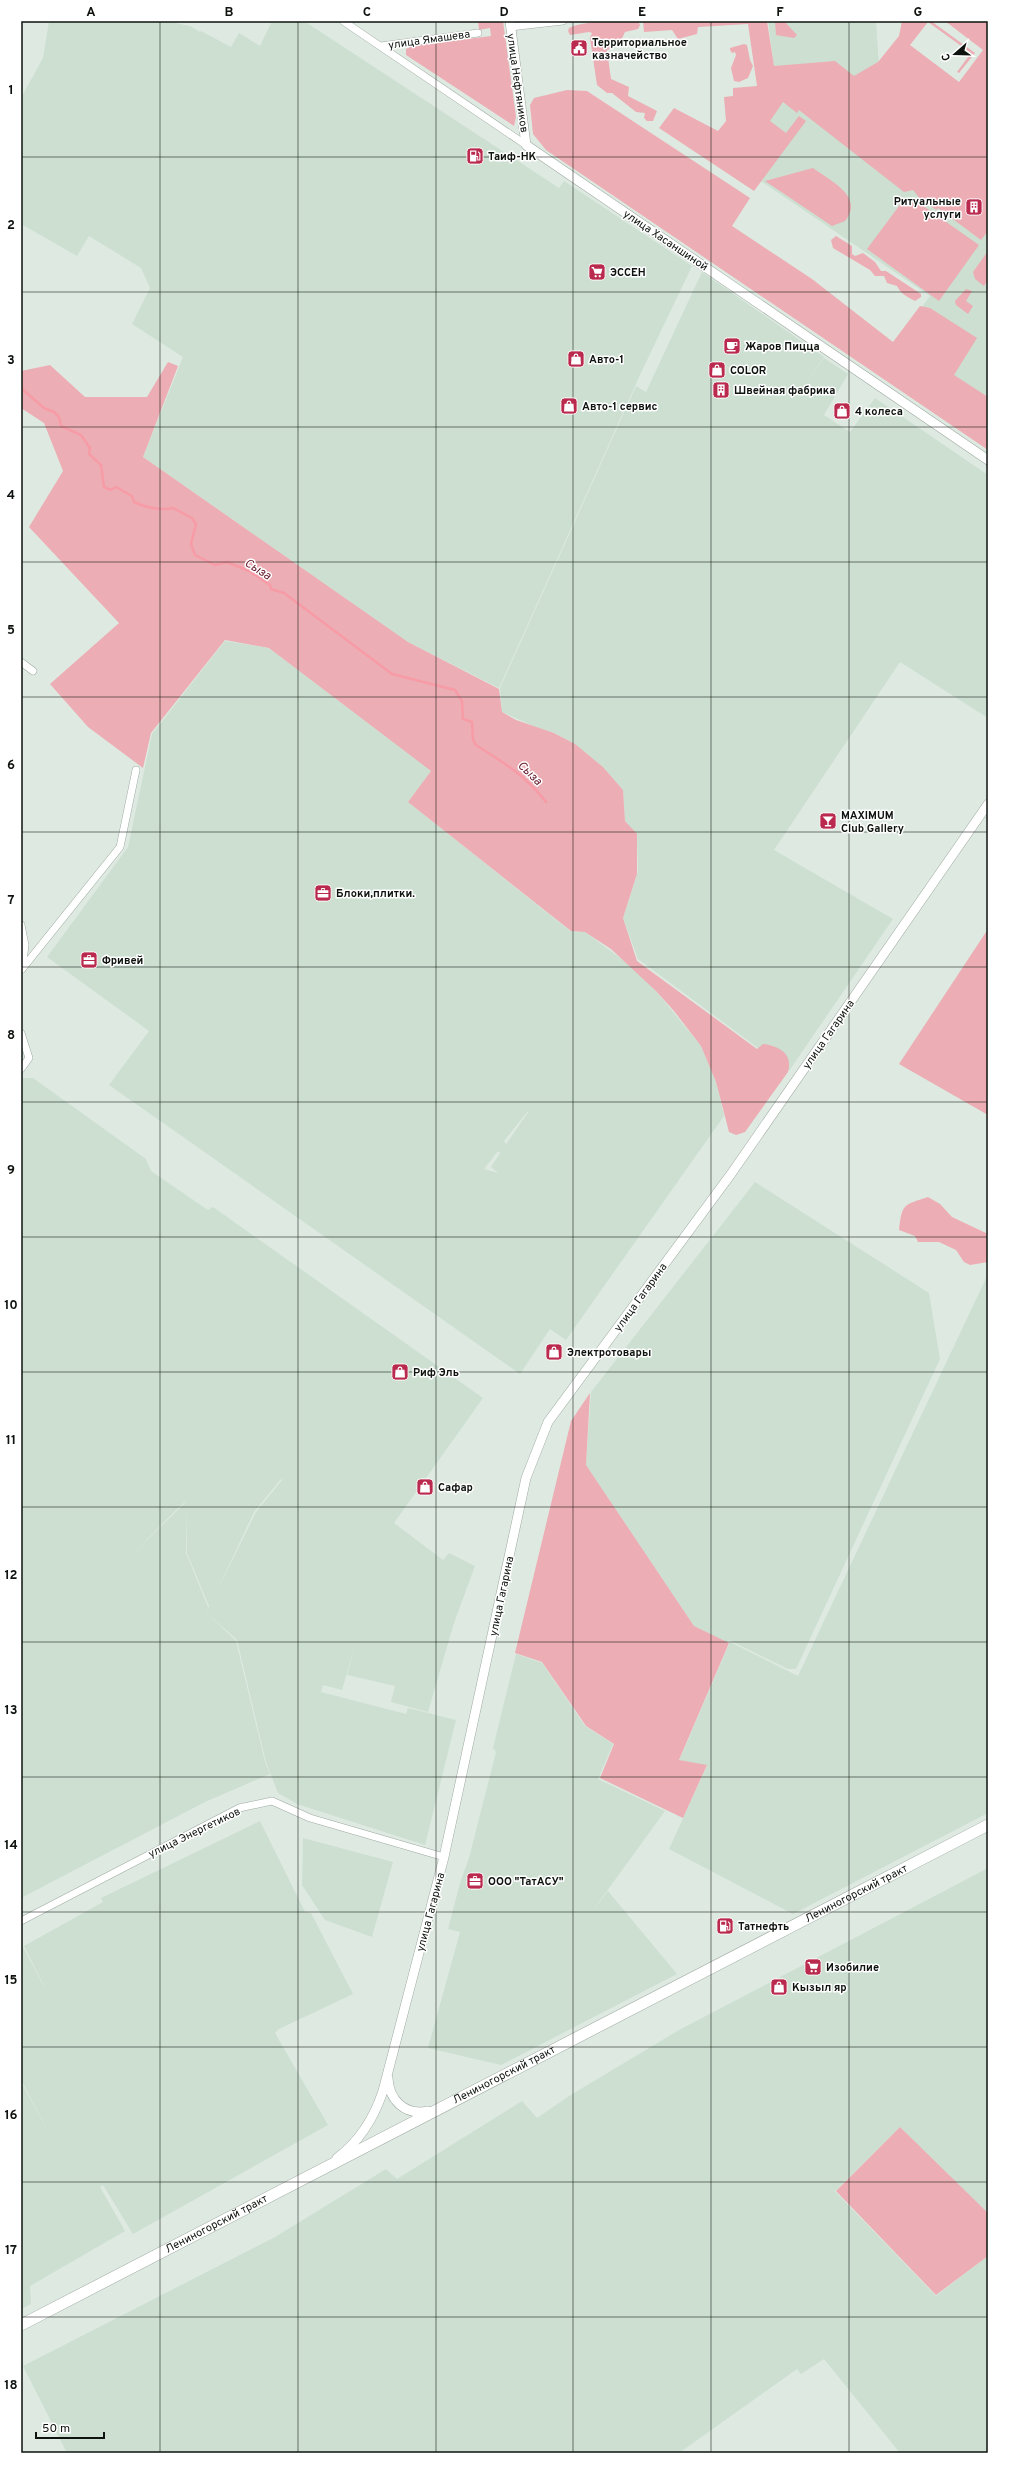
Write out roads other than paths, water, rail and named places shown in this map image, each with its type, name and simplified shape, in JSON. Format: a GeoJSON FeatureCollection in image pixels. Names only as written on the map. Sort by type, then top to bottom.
{"type":"FeatureCollection","features":[{"type":"Feature","properties":{"kind":"main road","name":"Лениногорский тракт"},"geometry":{"type":"LineString","coordinates":[[21,2325],[328,2164],[667,1992],[988,1825]]}},
{"type":"Feature","properties":{"kind":"street","name":"улица Хасаншиной"},"geometry":{"type":"LineString","coordinates":[[343,21],[988,460]]}},
{"type":"Feature","properties":{"kind":"street"},"geometry":{"type":"LineString","coordinates":[[510,24],[563,21]]}},
{"type":"Feature","properties":{"kind":"street","name":"улица Нефтяников"},"geometry":{"type":"LineString","coordinates":[[510,24],[526,145]]}},
{"type":"Feature","properties":{"kind":"street","name":"улица Ямашева"},"geometry":{"type":"LineString","coordinates":[[381,46],[478,33]]}},
{"type":"Feature","properties":{"kind":"street"},"geometry":{"type":"LineString","coordinates":[[21,662],[33,671]]}},
{"type":"Feature","properties":{"kind":"street"},"geometry":{"type":"LineString","coordinates":[[22,971],[120,847],[136,770]]}},
{"type":"Feature","properties":{"kind":"street","name":"улица Гагарина"},"geometry":{"type":"LineString","coordinates":[[328,2164],[354,2142],[370,2122],[380,2099],[444,1857],[526,1478],[548,1422],[731,1174],[988,804]]}},
{"type":"Feature","properties":{"kind":"street"},"geometry":{"type":"LineString","coordinates":[[22,925],[25,946],[22,971]]}},
{"type":"Feature","properties":{"kind":"street"},"geometry":{"type":"LineString","coordinates":[[21,1032],[29,1058]]}},
{"type":"Feature","properties":{"kind":"street"},"geometry":{"type":"LineString","coordinates":[[21,1052],[29,1058]]}},
{"type":"Feature","properties":{"kind":"street"},"geometry":{"type":"LineString","coordinates":[[21,1069],[29,1058]]}},
{"type":"Feature","properties":{"kind":"street","name":"улица Энергетиков"},"geometry":{"type":"LineString","coordinates":[[21,1921],[232,1812],[272,1801],[310,1818],[444,1857]]}},
{"type":"Feature","properties":{"kind":"street","name":"улица Гагарина"},"geometry":{"type":"LineString","coordinates":[[389,2066],[390,2089],[400,2106],[406,2110],[417,2113],[435,2109]]}},
{"type":"Feature","properties":{"kind":"waterway","name":"Сыза"},"geometry":{"type":"LineString","coordinates":[[21,388],[44,408],[54,412],[59,417],[61,426],[81,435],[90,448],[89,454],[101,465],[104,487],[111,490],[116,487],[132,496],[134,502],[144,506],[158,509],[173,508],[192,518],[196,524],[191,544],[195,555],[215,565],[227,562],[249,571],[270,585],[271,589],[284,593],[392,674],[455,690],[462,701],[463,719],[472,722],[473,740],[476,745],[522,777],[546,802]]}},
{"type":"Feature","properties":{"kind":"place","name":"Территориальное казначейство"},"geometry":{"type":"Point","coordinates":[579,48]}},
{"type":"Feature","properties":{"kind":"place","name":"Таиф-НК"},"geometry":{"type":"Point","coordinates":[475,156]}},
{"type":"Feature","properties":{"kind":"place","name":"Ритуальные услуги"},"geometry":{"type":"Point","coordinates":[974,207]}},
{"type":"Feature","properties":{"kind":"place","name":"ЭССЕН"},"geometry":{"type":"Point","coordinates":[597,272]}},
{"type":"Feature","properties":{"kind":"place","name":"Жаров Пицца"},"geometry":{"type":"Point","coordinates":[732,346]}},
{"type":"Feature","properties":{"kind":"place","name":"Авто-1"},"geometry":{"type":"Point","coordinates":[576,359]}},
{"type":"Feature","properties":{"kind":"place","name":"COLOR"},"geometry":{"type":"Point","coordinates":[717,370]}},
{"type":"Feature","properties":{"kind":"place","name":"Швейная фабрика"},"geometry":{"type":"Point","coordinates":[721,390]}},
{"type":"Feature","properties":{"kind":"place","name":"Авто-1 сервис"},"geometry":{"type":"Point","coordinates":[569,406]}},
{"type":"Feature","properties":{"kind":"place","name":"4 колеса"},"geometry":{"type":"Point","coordinates":[842,411]}},
{"type":"Feature","properties":{"kind":"place","name":"MAXIMUM Club Gallery"},"geometry":{"type":"Point","coordinates":[828,821]}},
{"type":"Feature","properties":{"kind":"place","name":"Блоки,плитки."},"geometry":{"type":"Point","coordinates":[323,893]}},
{"type":"Feature","properties":{"kind":"place","name":"Фривей"},"geometry":{"type":"Point","coordinates":[89,960]}},
{"type":"Feature","properties":{"kind":"place","name":"Электротовары"},"geometry":{"type":"Point","coordinates":[554,1352]}},
{"type":"Feature","properties":{"kind":"place","name":"Риф Эль"},"geometry":{"type":"Point","coordinates":[400,1372]}},
{"type":"Feature","properties":{"kind":"place","name":"Сафар"},"geometry":{"type":"Point","coordinates":[425,1487]}},
{"type":"Feature","properties":{"kind":"place","name":"ООО \"ТатАСУ\""},"geometry":{"type":"Point","coordinates":[475,1881]}},
{"type":"Feature","properties":{"kind":"place","name":"Татнефть"},"geometry":{"type":"Point","coordinates":[725,1926]}},
{"type":"Feature","properties":{"kind":"place","name":"Изобилие"},"geometry":{"type":"Point","coordinates":[813,1967]}},
{"type":"Feature","properties":{"kind":"place","name":"Кызыл яр"},"geometry":{"type":"Point","coordinates":[779,1987]}}]}
